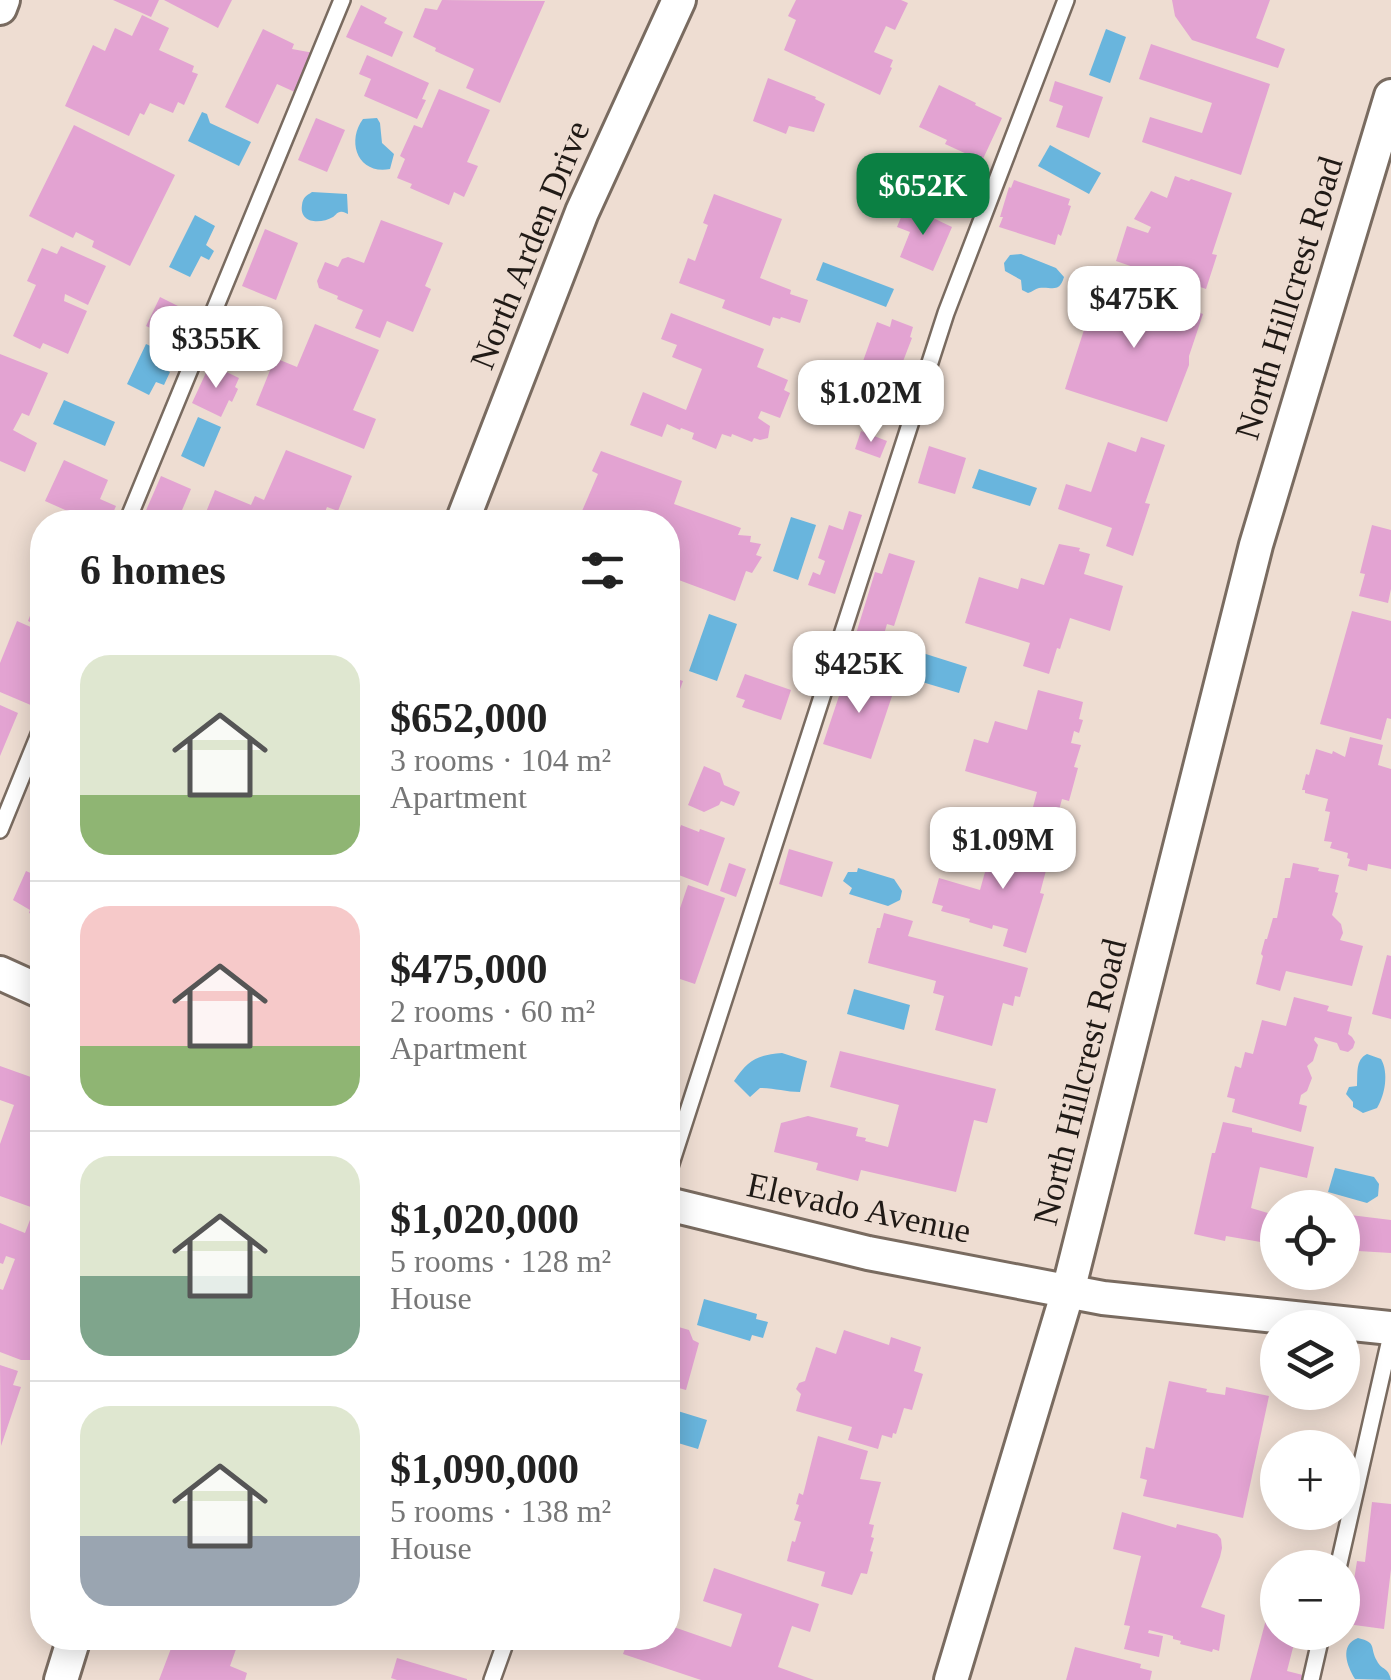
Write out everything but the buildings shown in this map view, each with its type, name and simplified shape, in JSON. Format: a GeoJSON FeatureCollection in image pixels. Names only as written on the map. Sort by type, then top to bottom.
{"type":"FeatureCollection","features":[{"type":"Feature","properties":{"kind":"street"},"geometry":{"type":"LineString","coordinates":[[0,8],[4,0]]}},
{"type":"Feature","properties":{"kind":"street","name":"North Arden Drive"},"geometry":{"type":"LineString","coordinates":[[467,510],[582,212],[680,0]]}},
{"type":"Feature","properties":{"kind":"street","name":"North Hillcrest Road"},"geometry":{"type":"LineString","coordinates":[[951,1680],[1068,1291],[1256,545],[1391,96]]}},
{"type":"Feature","properties":{"kind":"street"},"geometry":{"type":"LineString","coordinates":[[0,974],[30,987]]}},
{"type":"Feature","properties":{"kind":"street","name":"Elevado Avenue"},"geometry":{"type":"LineString","coordinates":[[680,1207],[868,1253],[1102,1298],[1391,1332]]}},
{"type":"Feature","properties":{"kind":"street"},"geometry":{"type":"LineString","coordinates":[[61,1680],[70,1650]]}},
{"type":"Feature","properties":{"kind":"lane"},"geometry":{"type":"LineString","coordinates":[[132,510],[342,0]]}},
{"type":"Feature","properties":{"kind":"lane"},"geometry":{"type":"LineString","coordinates":[[680,1136],[946,313],[1066,0]]}},
{"type":"Feature","properties":{"kind":"lane"},"geometry":{"type":"LineString","coordinates":[[0,830],[30,756]]}},
{"type":"Feature","properties":{"kind":"lane"},"geometry":{"type":"LineString","coordinates":[[1342,1550],[1391,1332]]}},
{"type":"Feature","properties":{"kind":"lane"},"geometry":{"type":"LineString","coordinates":[[492,1680],[503,1650]]}},
{"type":"Feature","properties":{"kind":"lane"},"geometry":{"type":"LineString","coordinates":[[1311,1680],[1318,1650]]}},
{"type":"Feature","properties":{"kind":"water"},"geometry":{"type":"Polygon","coordinates":[[[1106,29],[1126,37],[1110,83],[1089,75],[1106,29]]]}},
{"type":"Feature","properties":{"kind":"water"},"geometry":{"type":"Polygon","coordinates":[[[202,112],[210,123],[251,142],[239,166],[188,141],[202,112]]]}},
{"type":"Feature","properties":{"kind":"water"},"geometry":{"type":"Polygon","coordinates":[[[377,118],[382,143],[394,154],[390,169],[370,167],[358,155],[358,128],[363,119],[377,118]]]}},
{"type":"Feature","properties":{"kind":"water"},"geometry":{"type":"Polygon","coordinates":[[[1050,145],[1101,173],[1089,194],[1038,166],[1050,145]]]}},
{"type":"Feature","properties":{"kind":"water"},"geometry":{"type":"Polygon","coordinates":[[[312,192],[347,194],[348,214],[339,212],[323,221],[307,219],[302,205],[312,192]]]}},
{"type":"Feature","properties":{"kind":"water"},"geometry":{"type":"Polygon","coordinates":[[[195,215],[215,226],[206,245],[214,251],[209,260],[201,256],[190,277],[169,267],[195,215]]]}},
{"type":"Feature","properties":{"kind":"water"},"geometry":{"type":"Polygon","coordinates":[[[1021,254],[1056,268],[1064,277],[1060,286],[1028,293],[1022,290],[1021,280],[1005,271],[1004,263],[1010,255],[1021,254]]]}},
{"type":"Feature","properties":{"kind":"water"},"geometry":{"type":"Polygon","coordinates":[[[823,262],[894,289],[886,307],[816,280],[823,262]]]}},
{"type":"Feature","properties":{"kind":"water"},"geometry":{"type":"Polygon","coordinates":[[[250,309],[274,318],[256,365],[249,362],[251,354],[235,348],[250,309]]]}},
{"type":"Feature","properties":{"kind":"water"},"geometry":{"type":"Polygon","coordinates":[[[146,344],[168,354],[162,368],[170,372],[164,385],[156,382],[149,395],[127,384],[146,344]]]}},
{"type":"Feature","properties":{"kind":"water"},"geometry":{"type":"Polygon","coordinates":[[[824,379],[888,402],[878,429],[815,405],[824,379]]]}},
{"type":"Feature","properties":{"kind":"water"},"geometry":{"type":"Polygon","coordinates":[[[64,400],[115,422],[105,446],[53,424],[64,400]]]}},
{"type":"Feature","properties":{"kind":"water"},"geometry":{"type":"Polygon","coordinates":[[[198,417],[221,427],[204,467],[181,456],[198,417]]]}},
{"type":"Feature","properties":{"kind":"water"},"geometry":{"type":"Polygon","coordinates":[[[979,469],[1037,488],[1030,506],[972,488],[979,469]]]}},
{"type":"Feature","properties":{"kind":"water"},"geometry":{"type":"Polygon","coordinates":[[[791,517],[816,525],[798,580],[773,571],[791,517]]]}},
{"type":"Feature","properties":{"kind":"water"},"geometry":{"type":"Polygon","coordinates":[[[709,614],[737,624],[717,681],[689,671],[709,614]]]}},
{"type":"Feature","properties":{"kind":"water"},"geometry":{"type":"Polygon","coordinates":[[[894,644],[967,667],[959,693],[885,671],[894,644]]]}},
{"type":"Feature","properties":{"kind":"water"},"geometry":{"type":"Polygon","coordinates":[[[858,868],[894,879],[902,891],[900,900],[888,906],[849,894],[852,888],[843,881],[848,872],[857,872],[858,868]]]}},
{"type":"Feature","properties":{"kind":"water"},"geometry":{"type":"Polygon","coordinates":[[[854,989],[910,1005],[904,1030],[847,1014],[854,989]]]}},
{"type":"Feature","properties":{"kind":"water"},"geometry":{"type":"Polygon","coordinates":[[[782,1053],[807,1061],[800,1092],[760,1088],[750,1097],[734,1081],[754,1060],[782,1053]]]}},
{"type":"Feature","properties":{"kind":"water"},"geometry":{"type":"Polygon","coordinates":[[[1367,1054],[1381,1059],[1385,1084],[1377,1108],[1363,1113],[1353,1107],[1346,1094],[1349,1087],[1357,1086],[1359,1064],[1367,1054]]]}},
{"type":"Feature","properties":{"kind":"water"},"geometry":{"type":"Polygon","coordinates":[[[1335,1168],[1374,1177],[1379,1184],[1378,1196],[1367,1203],[1360,1201],[1360,1190],[1329,1190],[1335,1168]]]}},
{"type":"Feature","properties":{"kind":"water"},"geometry":{"type":"Polygon","coordinates":[[[704,1299],[757,1314],[756,1319],[768,1322],[763,1338],[752,1335],[750,1341],[697,1325],[704,1299]]]}},
{"type":"Feature","properties":{"kind":"water"},"geometry":{"type":"Polygon","coordinates":[[[680,1412],[707,1420],[698,1449],[680,1444],[680,1412]]]}},
{"type":"Feature","properties":{"kind":"water"},"geometry":{"type":"Polygon","coordinates":[[[1360,1639],[1371,1644],[1377,1661],[1391,1680],[1355,1679],[1347,1662],[1347,1651],[1360,1650],[1360,1639]]]}}]}
